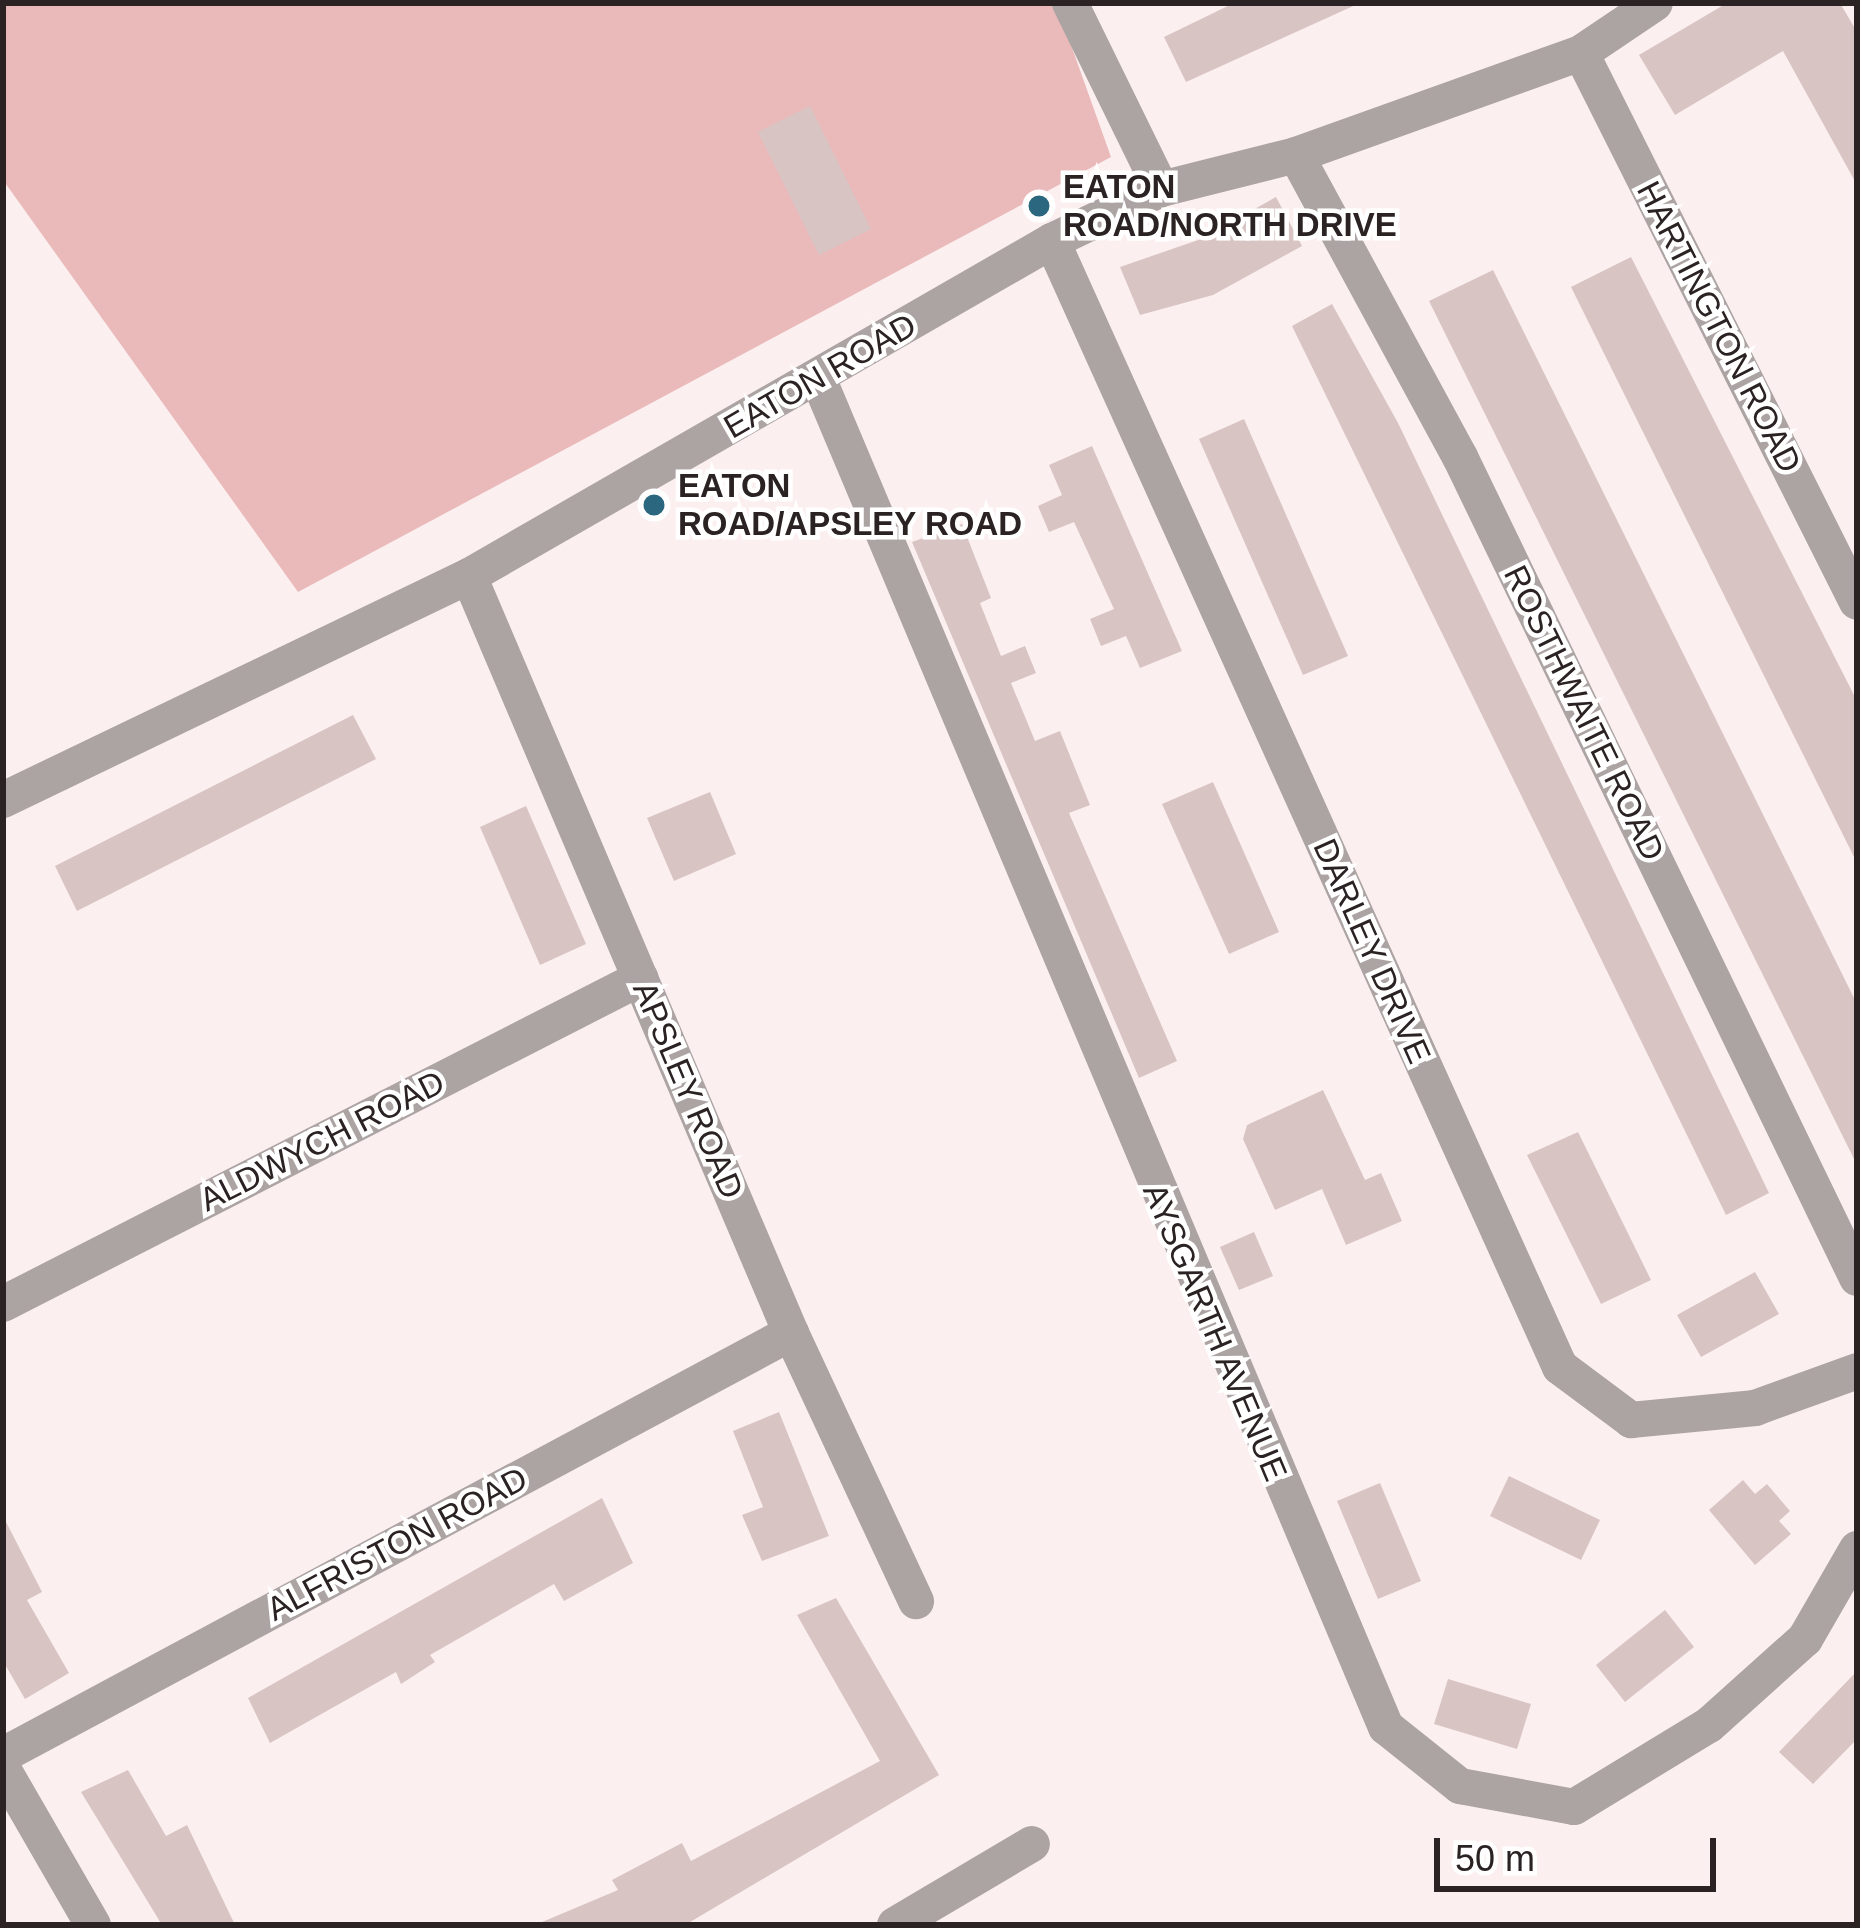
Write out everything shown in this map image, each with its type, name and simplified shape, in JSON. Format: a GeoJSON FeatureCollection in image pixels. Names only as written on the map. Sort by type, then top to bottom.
{"type":"FeatureCollection","features":[{"type":"Feature","properties":{"kind":"street"},"geometry":{"type":"LineString","coordinates":[[1070,3],[1161,189]]}},
{"type":"Feature","properties":{"kind":"street","name":"EATON ROAD"},"geometry":{"type":"LineString","coordinates":[[3,800],[469,576],[1052,241],[1161,189],[1296,154],[1581,53],[1655,3]]}},
{"type":"Feature","properties":{"kind":"street","name":"HARTINGTON ROAD"},"geometry":{"type":"LineString","coordinates":[[1581,53],[1857,602]]}},
{"type":"Feature","properties":{"kind":"street","name":"ROSTHWAITE ROAD"},"geometry":{"type":"LineString","coordinates":[[1296,154],[1460,457],[1857,1278]]}},
{"type":"Feature","properties":{"kind":"street","name":"DARLEY DRIVE"},"geometry":{"type":"LineString","coordinates":[[1052,241],[1560,1367],[1631,1420],[1756,1408],[1857,1371]]}},
{"type":"Feature","properties":{"kind":"street","name":"AYSGARTH AVENUE"},"geometry":{"type":"LineString","coordinates":[[818,378],[1386,1727],[1460,1786],[1574,1808],[1709,1725],[1805,1639],[1857,1549]]}},
{"type":"Feature","properties":{"kind":"street","name":"APSLEY ROAD"},"geometry":{"type":"LineString","coordinates":[[469,576],[791,1333],[916,1601]]}},
{"type":"Feature","properties":{"kind":"street","name":"ALDWYCH ROAD"},"geometry":{"type":"LineString","coordinates":[[3,1304],[641,978]]}},
{"type":"Feature","properties":{"kind":"street","name":"ALFRISTON ROAD"},"geometry":{"type":"LineString","coordinates":[[3,1755],[791,1333]]}},
{"type":"Feature","properties":{"kind":"street"},"geometry":{"type":"LineString","coordinates":[[3,1769],[93,1925]]}},
{"type":"Feature","properties":{"kind":"street"},"geometry":{"type":"LineString","coordinates":[[895,1925],[1032,1844]]}},
{"type":"Feature","properties":{"kind":"shaded area"},"geometry":{"type":"Polygon","coordinates":[[[3,3],[1056,3],[1111,157],[298,592],[3,180],[3,3]]]}},
{"type":"Feature","properties":{"kind":"building"},"geometry":{"type":"Polygon","coordinates":[[[1234,3],[1360,3],[1186,82],[1164,37],[1234,3]]]}},
{"type":"Feature","properties":{"kind":"building"},"geometry":{"type":"Polygon","coordinates":[[[1727,3],[1840,3],[1857,32],[1857,185],[1783,51],[1675,115],[1639,55],[1727,3]]]}},
{"type":"Feature","properties":{"kind":"building"},"geometry":{"type":"Polygon","coordinates":[[[810,106],[871,229],[819,255],[758,132],[810,106]]]}},
{"type":"Feature","properties":{"kind":"building"},"geometry":{"type":"Polygon","coordinates":[[[1276,197],[1302,246],[1213,295],[1140,315],[1120,267],[1201,239],[1276,197]]]}},
{"type":"Feature","properties":{"kind":"building"},"geometry":{"type":"Polygon","coordinates":[[[1631,257],[1857,701],[1857,863],[1571,287],[1631,257]]]}},
{"type":"Feature","properties":{"kind":"building"},"geometry":{"type":"Polygon","coordinates":[[[1493,270],[1857,1004],[1857,1165],[1429,301],[1493,270]]]}},
{"type":"Feature","properties":{"kind":"building"},"geometry":{"type":"Polygon","coordinates":[[[1332,304],[1398,423],[1769,1193],[1726,1215],[1292,326],[1332,304]]]}},
{"type":"Feature","properties":{"kind":"building"},"geometry":{"type":"Polygon","coordinates":[[[1244,419],[1348,656],[1303,675],[1199,439],[1244,419]]]}},
{"type":"Feature","properties":{"kind":"building"},"geometry":{"type":"Polygon","coordinates":[[[1092,446],[1182,651],[1140,668],[1126,636],[1101,646],[1090,619],[1114,609],[1074,522],[1049,532],[1038,506],[1062,495],[1049,465],[1092,446]]]}},
{"type":"Feature","properties":{"kind":"building"},"geometry":{"type":"Polygon","coordinates":[[[962,524],[991,598],[980,603],[1001,656],[1025,646],[1036,673],[1011,683],[1035,741],[1060,731],[1090,805],[1069,813],[1177,1061],[1139,1078],[912,542],[962,524]]]}},
{"type":"Feature","properties":{"kind":"building"},"geometry":{"type":"Polygon","coordinates":[[[353,715],[376,759],[77,911],[55,866],[353,715]]]}},
{"type":"Feature","properties":{"kind":"building"},"geometry":{"type":"Polygon","coordinates":[[[1213,782],[1279,932],[1229,954],[1162,804],[1213,782]]]}},
{"type":"Feature","properties":{"kind":"building"},"geometry":{"type":"Polygon","coordinates":[[[710,792],[736,854],[674,881],[647,818],[710,792]]]}},
{"type":"Feature","properties":{"kind":"building"},"geometry":{"type":"Polygon","coordinates":[[[526,806],[586,944],[540,965],[480,827],[526,806]]]}},
{"type":"Feature","properties":{"kind":"building"},"geometry":{"type":"Polygon","coordinates":[[[1323,1090],[1365,1180],[1381,1173],[1402,1221],[1346,1245],[1322,1189],[1275,1210],[1243,1139],[1247,1125],[1323,1090]]]}},
{"type":"Feature","properties":{"kind":"building"},"geometry":{"type":"Polygon","coordinates":[[[1578,1132],[1651,1280],[1601,1304],[1527,1155],[1578,1132]]]}},
{"type":"Feature","properties":{"kind":"building"},"geometry":{"type":"Polygon","coordinates":[[[1254,1232],[1273,1276],[1239,1290],[1220,1247],[1254,1232]]]}},
{"type":"Feature","properties":{"kind":"building"},"geometry":{"type":"Polygon","coordinates":[[[1755,1272],[1779,1314],[1701,1357],[1677,1315],[1755,1272]]]}},
{"type":"Feature","properties":{"kind":"building"},"geometry":{"type":"Polygon","coordinates":[[[779,1412],[829,1536],[762,1561],[742,1515],[763,1507],[733,1431],[779,1412]]]}},
{"type":"Feature","properties":{"kind":"building"},"geometry":{"type":"Polygon","coordinates":[[[1509,1476],[1600,1520],[1581,1560],[1490,1516],[1509,1476]]]}},
{"type":"Feature","properties":{"kind":"building"},"geometry":{"type":"Polygon","coordinates":[[[1743,1480],[1755,1494],[1767,1484],[1790,1511],[1779,1521],[1791,1534],[1755,1565],[1709,1510],[1743,1480]]]}},
{"type":"Feature","properties":{"kind":"building"},"geometry":{"type":"Polygon","coordinates":[[[1380,1483],[1421,1581],[1378,1599],[1337,1501],[1380,1483]]]}},
{"type":"Feature","properties":{"kind":"building"},"geometry":{"type":"Polygon","coordinates":[[[602,1498],[633,1563],[564,1601],[554,1584],[430,1655],[435,1662],[401,1684],[396,1672],[270,1743],[248,1698],[602,1498]]]}},
{"type":"Feature","properties":{"kind":"building"},"geometry":{"type":"Polygon","coordinates":[[[3,1516],[42,1592],[27,1600],[69,1673],[25,1699],[3,1661],[3,1516]]]}},
{"type":"Feature","properties":{"kind":"building"},"geometry":{"type":"Polygon","coordinates":[[[836,1598],[939,1775],[685,1925],[535,1925],[618,1890],[612,1880],[682,1843],[691,1861],[880,1761],[797,1615],[836,1598]]]}},
{"type":"Feature","properties":{"kind":"building"},"geometry":{"type":"Polygon","coordinates":[[[1665,1610],[1694,1647],[1625,1702],[1596,1665],[1665,1610]]]}},
{"type":"Feature","properties":{"kind":"building"},"geometry":{"type":"Polygon","coordinates":[[[1857,1671],[1857,1739],[1813,1784],[1779,1752],[1857,1671]]]}},
{"type":"Feature","properties":{"kind":"building"},"geometry":{"type":"Polygon","coordinates":[[[1448,1679],[1531,1704],[1517,1749],[1434,1724],[1448,1679]]]}},
{"type":"Feature","properties":{"kind":"building"},"geometry":{"type":"Polygon","coordinates":[[[128,1770],[166,1836],[187,1825],[235,1925],[162,1925],[81,1792],[128,1770]]]}},
{"type":"Feature","properties":{"kind":"place","name":"EATON ROAD/NORTH DRIVE"},"geometry":{"type":"Point","coordinates":[1039,206]}},
{"type":"Feature","properties":{"kind":"place","name":"EATON ROAD/APSLEY ROAD"},"geometry":{"type":"Point","coordinates":[654,505]}}]}
